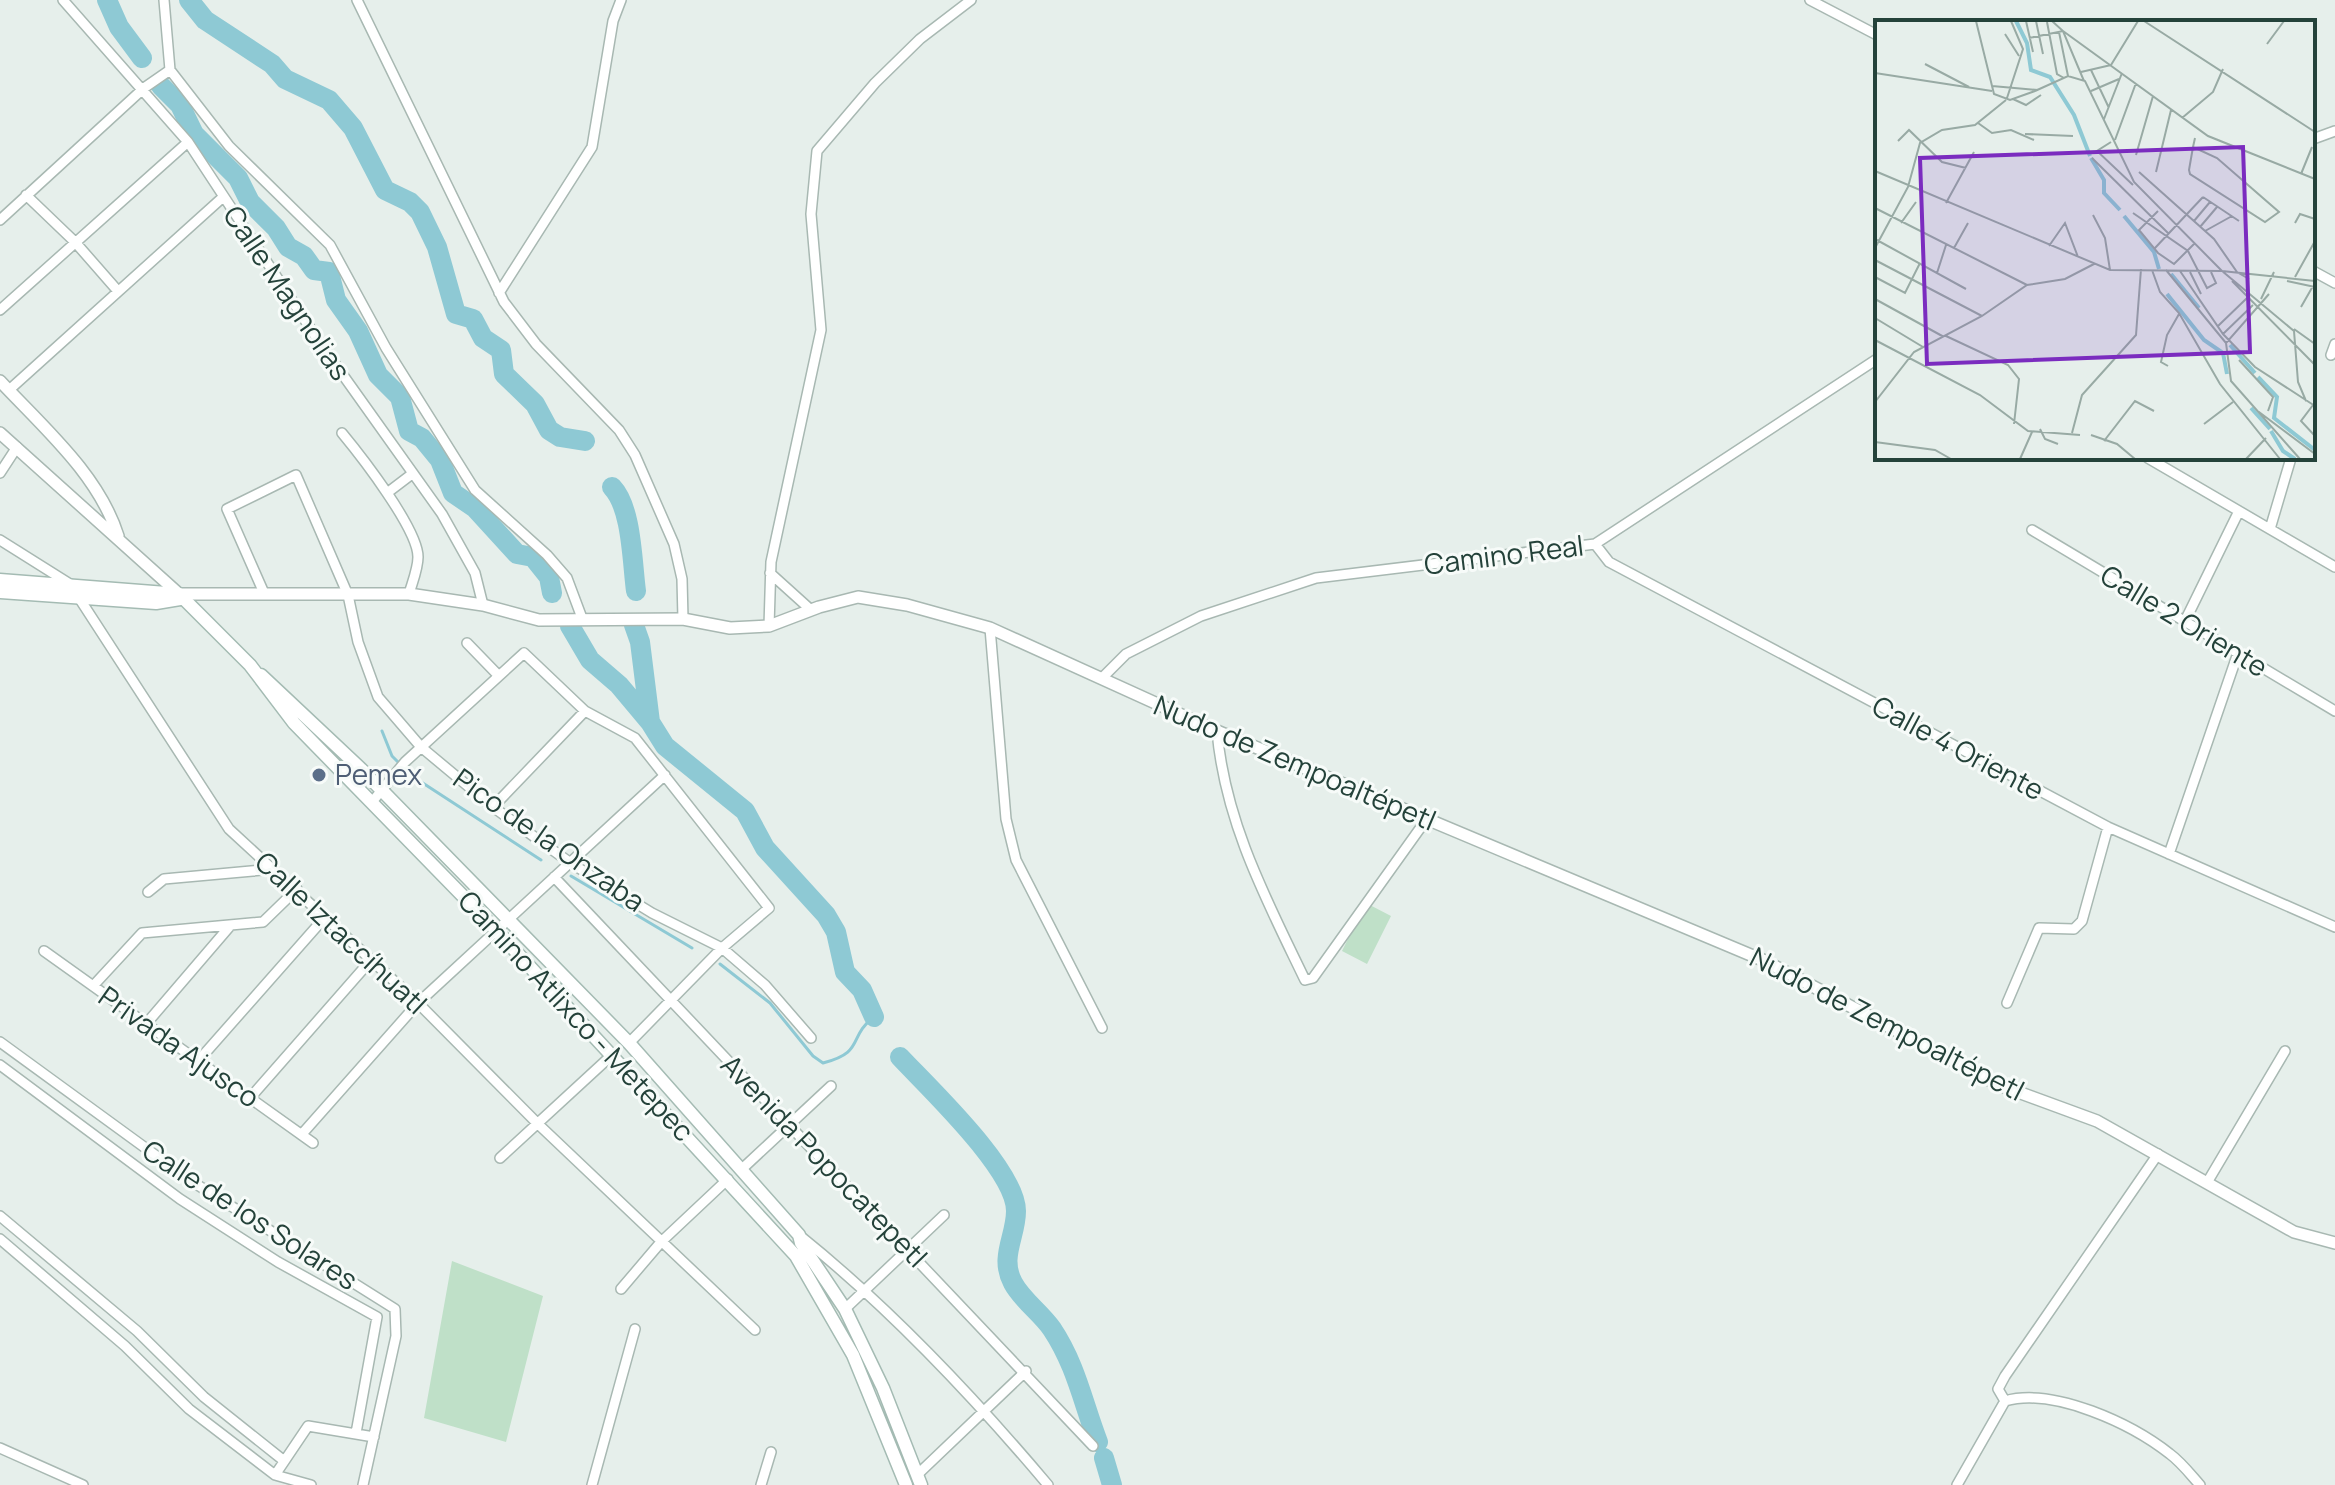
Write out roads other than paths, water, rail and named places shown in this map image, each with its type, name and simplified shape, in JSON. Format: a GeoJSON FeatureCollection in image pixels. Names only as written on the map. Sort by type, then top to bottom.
{"type":"FeatureCollection","features":[{"type":"Feature","properties":{"kind":"main road"},"geometry":{"type":"LineString","coordinates":[[0,580],[183,596]]}},
{"type":"Feature","properties":{"kind":"main road"},"geometry":{"type":"LineString","coordinates":[[0,592],[156,603],[183,596]]}},
{"type":"Feature","properties":{"kind":"main road","name":"Camino Atlixco - Metepec"},"geometry":{"type":"LineString","coordinates":[[183,596],[250,665],[294,723],[613,1054],[796,1256],[830,1310],[853,1355],[906,1485]]}},
{"type":"Feature","properties":{"kind":"main road"},"geometry":{"type":"LineString","coordinates":[[250,665],[383,792],[629,1043],[743,1168],[799,1235],[801,1243],[845,1309],[883,1388],[919,1480]]}},
{"type":"Feature","properties":{"kind":"street","name":"Calle Magnolias"},"geometry":{"type":"LineString","coordinates":[[63,0],[144,88],[188,142],[222,198],[442,514],[475,573],[483,605]]}},
{"type":"Feature","properties":{"kind":"street"},"geometry":{"type":"LineString","coordinates":[[164,0],[170,70],[229,146],[330,245],[386,348],[475,490],[547,555],[567,578],[582,618]]}},
{"type":"Feature","properties":{"kind":"street"},"geometry":{"type":"LineString","coordinates":[[357,0],[499,293],[536,344],[619,430],[635,455],[674,544],[682,579],[683,619]]}},
{"type":"Feature","properties":{"kind":"street"},"geometry":{"type":"LineString","coordinates":[[499,293],[592,147],[613,21],[621,0]]}},
{"type":"Feature","properties":{"kind":"street"},"geometry":{"type":"LineString","coordinates":[[769,626],[770,573],[808,377],[821,330],[811,214],[817,151],[875,83],[920,39],[971,0]]}},
{"type":"Feature","properties":{"kind":"street"},"geometry":{"type":"LineString","coordinates":[[1810,0],[1875,34]]}},
{"type":"Feature","properties":{"kind":"street"},"geometry":{"type":"LineString","coordinates":[[0,220],[144,88],[170,70]]}},
{"type":"Feature","properties":{"kind":"street"},"geometry":{"type":"LineString","coordinates":[[2315,138],[2335,131]]}},
{"type":"Feature","properties":{"kind":"street"},"geometry":{"type":"LineString","coordinates":[[0,310],[188,142]]}},
{"type":"Feature","properties":{"kind":"street"},"geometry":{"type":"LineString","coordinates":[[26,195],[75,242],[117,290]]}},
{"type":"Feature","properties":{"kind":"street"},"geometry":{"type":"LineString","coordinates":[[9,390],[222,198]]}},
{"type":"Feature","properties":{"kind":"street"},"geometry":{"type":"LineString","coordinates":[[2315,272],[2335,283]]}},
{"type":"Feature","properties":{"kind":"street"},"geometry":{"type":"LineString","coordinates":[[2331,355],[2335,344]]}},
{"type":"Feature","properties":{"kind":"street","name":"Camino Real"},"geometry":{"type":"LineString","coordinates":[[1102,678],[1126,654],[1201,616],[1316,578],[1595,544],[1875,360]]}},
{"type":"Feature","properties":{"kind":"street"},"geometry":{"type":"LineString","coordinates":[[0,381],[82,471],[112,516],[118,537]]}},
{"type":"Feature","properties":{"kind":"street"},"geometry":{"type":"LineString","coordinates":[[0,433],[183,596]]}},
{"type":"Feature","properties":{"kind":"street"},"geometry":{"type":"LineString","coordinates":[[342,433],[387,493],[416,544],[418,558],[409,594]]}},
{"type":"Feature","properties":{"kind":"street"},"geometry":{"type":"LineString","coordinates":[[0,473],[17,447]]}},
{"type":"Feature","properties":{"kind":"street"},"geometry":{"type":"LineString","coordinates":[[2151,460],[2335,567]]}},
{"type":"Feature","properties":{"kind":"street"},"geometry":{"type":"LineString","coordinates":[[2270,529],[2290,460]]}},
{"type":"Feature","properties":{"kind":"street"},"geometry":{"type":"LineString","coordinates":[[387,493],[412,474]]}},
{"type":"Feature","properties":{"kind":"street","name":"Pico de la Onzaba"},"geometry":{"type":"LineString","coordinates":[[264,593],[227,509],[296,475],[348,595],[358,642],[378,697],[421,747],[493,807],[572,864],[652,913],[722,948],[765,985],[811,1038]]}},
{"type":"Feature","properties":{"kind":"street"},"geometry":{"type":"LineString","coordinates":[[2185,621],[2239,511]]}},
{"type":"Feature","properties":{"kind":"street","name":"Calle 2 Oriente"},"geometry":{"type":"LineString","coordinates":[[2032,530],[2335,711]]}},
{"type":"Feature","properties":{"kind":"street"},"geometry":{"type":"LineString","coordinates":[[0,540],[70,584]]}},
{"type":"Feature","properties":{"kind":"street","name":"Calle 4 Oriente"},"geometry":{"type":"LineString","coordinates":[[1595,544],[1609,562],[2108,827],[2335,927]]}},
{"type":"Feature","properties":{"kind":"street"},"geometry":{"type":"LineString","coordinates":[[770,573],[811,610]]}},
{"type":"Feature","properties":{"kind":"street","name":"Calle Iztaccíhuatl"},"geometry":{"type":"LineString","coordinates":[[70,584],[196,774],[222,820],[418,1003],[538,1124],[755,1330]]}},
{"type":"Feature","properties":{"kind":"street","name":"Nudo de Zempoaltépetl"},"geometry":{"type":"LineString","coordinates":[[183,596],[409,594],[483,605],[539,620],[683,619],[730,628],[769,626],[858,597],[907,605],[990,628],[1217,731],[1765,961],[1999,1085],[2097,1121],[2294,1232],[2335,1243]]}},
{"type":"Feature","properties":{"kind":"street"},"geometry":{"type":"LineString","coordinates":[[990,628],[1006,819],[1016,860],[1102,1028]]}},
{"type":"Feature","properties":{"kind":"street"},"geometry":{"type":"LineString","coordinates":[[467,643],[498,675]]}},
{"type":"Feature","properties":{"kind":"street"},"geometry":{"type":"LineString","coordinates":[[372,802],[399,768],[524,653],[585,711],[635,738],[769,908],[722,948],[671,1004],[629,1043]]}},
{"type":"Feature","properties":{"kind":"street"},"geometry":{"type":"LineString","coordinates":[[2169,854],[2238,653]]}},
{"type":"Feature","properties":{"kind":"street"},"geometry":{"type":"LineString","coordinates":[[493,807],[585,711]]}},
{"type":"Feature","properties":{"kind":"street"},"geometry":{"type":"LineString","coordinates":[[1217,731],[1220,766],[1244,853],[1305,980],[1313,978],[1426,820]]}},
{"type":"Feature","properties":{"kind":"street"},"geometry":{"type":"LineString","coordinates":[[302,1134],[418,1003],[665,775]]}},
{"type":"Feature","properties":{"kind":"street"},"geometry":{"type":"LineString","coordinates":[[2007,1003],[2039,928],[2074,929],[2082,921],[2108,827]]}},
{"type":"Feature","properties":{"kind":"street"},"geometry":{"type":"LineString","coordinates":[[148,892],[164,879],[274,869]]}},
{"type":"Feature","properties":{"kind":"street","name":"Avenida Popocatepetl"},"geometry":{"type":"LineString","coordinates":[[554,877],[671,1004],[1026,1371],[1093,1446]]}},
{"type":"Feature","properties":{"kind":"street"},"geometry":{"type":"LineString","coordinates":[[93,986],[142,933],[263,922],[297,889]]}},
{"type":"Feature","properties":{"kind":"street"},"geometry":{"type":"LineString","coordinates":[[199,1060],[326,916]]}},
{"type":"Feature","properties":{"kind":"street"},"geometry":{"type":"LineString","coordinates":[[146,1024],[230,926]]}},
{"type":"Feature","properties":{"kind":"street","name":"Privada Ajusco"},"geometry":{"type":"LineString","coordinates":[[44,951],[313,1143]]}},
{"type":"Feature","properties":{"kind":"street"},"geometry":{"type":"LineString","coordinates":[[250,1098],[371,960]]}},
{"type":"Feature","properties":{"kind":"street","name":"Calle de los Solares"},"geometry":{"type":"LineString","coordinates":[[0,1042],[188,1179],[395,1309],[396,1336],[363,1485]]}},
{"type":"Feature","properties":{"kind":"street"},"geometry":{"type":"LineString","coordinates":[[2208,1181],[2285,1051]]}},
{"type":"Feature","properties":{"kind":"street"},"geometry":{"type":"LineString","coordinates":[[500,1158],[613,1054]]}},
{"type":"Feature","properties":{"kind":"street","name":"Calle de los Solares"},"geometry":{"type":"LineString","coordinates":[[0,1065],[180,1199],[278,1262],[377,1317],[356,1433]]}},
{"type":"Feature","properties":{"kind":"street"},"geometry":{"type":"LineString","coordinates":[[743,1168],[831,1086]]}},
{"type":"Feature","properties":{"kind":"street"},"geometry":{"type":"LineString","coordinates":[[2005,1401],[1998,1389],[2005,1376],[2158,1154]]}},
{"type":"Feature","properties":{"kind":"street"},"geometry":{"type":"LineString","coordinates":[[180,1199],[188,1179]]}},
{"type":"Feature","properties":{"kind":"street"},"geometry":{"type":"LineString","coordinates":[[621,1289],[661,1242],[728,1179]]}},
{"type":"Feature","properties":{"kind":"street"},"geometry":{"type":"LineString","coordinates":[[845,1309],[944,1215]]}},
{"type":"Feature","properties":{"kind":"street"},"geometry":{"type":"LineString","coordinates":[[0,1216],[137,1331],[204,1397],[283,1460]]}},
{"type":"Feature","properties":{"kind":"street"},"geometry":{"type":"LineString","coordinates":[[799,1235],[862,1290],[984,1410],[1048,1485]]}},
{"type":"Feature","properties":{"kind":"street"},"geometry":{"type":"LineString","coordinates":[[0,1239],[125,1346],[189,1409],[275,1475],[307,1484]]}},
{"type":"Feature","properties":{"kind":"street"},"geometry":{"type":"LineString","coordinates":[[592,1485],[635,1329]]}},
{"type":"Feature","properties":{"kind":"street"},"geometry":{"type":"LineString","coordinates":[[125,1346],[137,1331]]}},
{"type":"Feature","properties":{"kind":"street"},"geometry":{"type":"LineString","coordinates":[[919,1480],[984,1410],[1026,1371]]}},
{"type":"Feature","properties":{"kind":"street"},"geometry":{"type":"LineString","coordinates":[[1957,1485],[2005,1401],[2018,1397],[2054,1400],[2126,1425],[2172,1455],[2200,1485]]}},
{"type":"Feature","properties":{"kind":"street"},"geometry":{"type":"LineString","coordinates":[[275,1475],[308,1426],[374,1437]]}},
{"type":"Feature","properties":{"kind":"street"},"geometry":{"type":"LineString","coordinates":[[0,1448],[83,1485]]}},
{"type":"Feature","properties":{"kind":"street"},"geometry":{"type":"LineString","coordinates":[[761,1485],[771,1452]]}},
{"type":"Feature","properties":{"kind":"waterway"},"geometry":{"type":"LineString","coordinates":[[107,0],[119,27],[142,58]]}},
{"type":"Feature","properties":{"kind":"waterway"},"geometry":{"type":"LineString","coordinates":[[189,0],[205,20],[272,64],[285,79],[329,100],[353,128],[385,190],[410,202],[420,212],[437,247],[456,314],[473,319],[483,338],[501,350],[504,374],[535,404],[549,430],[560,437],[585,441]]}},
{"type":"Feature","properties":{"kind":"waterway"},"geometry":{"type":"LineString","coordinates":[[161,86],[180,105],[194,134],[238,178],[250,202],[276,228],[288,247],[304,256],[314,270],[329,272],[336,300],[358,331],[378,375],[400,397],[409,431],[422,438],[440,460],[453,493],[475,508],[517,554],[533,557],[549,577],[552,593]]}},
{"type":"Feature","properties":{"kind":"waterway"},"geometry":{"type":"LineString","coordinates":[[612,487],[624,508],[636,591]]}},
{"type":"Feature","properties":{"kind":"waterway"},"geometry":{"type":"LineString","coordinates":[[634,625],[640,642],[650,722],[665,746],[745,811],[765,848],[826,915],[836,932],[845,972],[862,990],[874,1017]]}},
{"type":"Feature","properties":{"kind":"waterway"},"geometry":{"type":"LineString","coordinates":[[570,626],[590,660],[619,685],[650,722]]}},
{"type":"Feature","properties":{"kind":"waterway"},"geometry":{"type":"LineString","coordinates":[[382,731],[392,756],[399,763]]}},
{"type":"Feature","properties":{"kind":"waterway"},"geometry":{"type":"LineString","coordinates":[[405,768],[412,776],[541,860]]}},
{"type":"Feature","properties":{"kind":"waterway"},"geometry":{"type":"LineString","coordinates":[[571,876],[692,948]]}},
{"type":"Feature","properties":{"kind":"waterway"},"geometry":{"type":"LineString","coordinates":[[720,964],[770,1003],[813,1056],[823,1063],[851,1049],[866,1024],[874,1017]]}},
{"type":"Feature","properties":{"kind":"waterway"},"geometry":{"type":"LineString","coordinates":[[900,1057],[969,1130],[1002,1174],[1016,1211],[1008,1256],[1009,1274],[1017,1289],[1048,1323],[1060,1343],[1073,1370],[1098,1442]]}},
{"type":"Feature","properties":{"kind":"waterway"},"geometry":{"type":"LineString","coordinates":[[1104,1458],[1112,1485]]}},
{"type":"Feature","properties":{"kind":"place","name":"Pemex"},"geometry":{"type":"Point","coordinates":[319,775]}}]}
